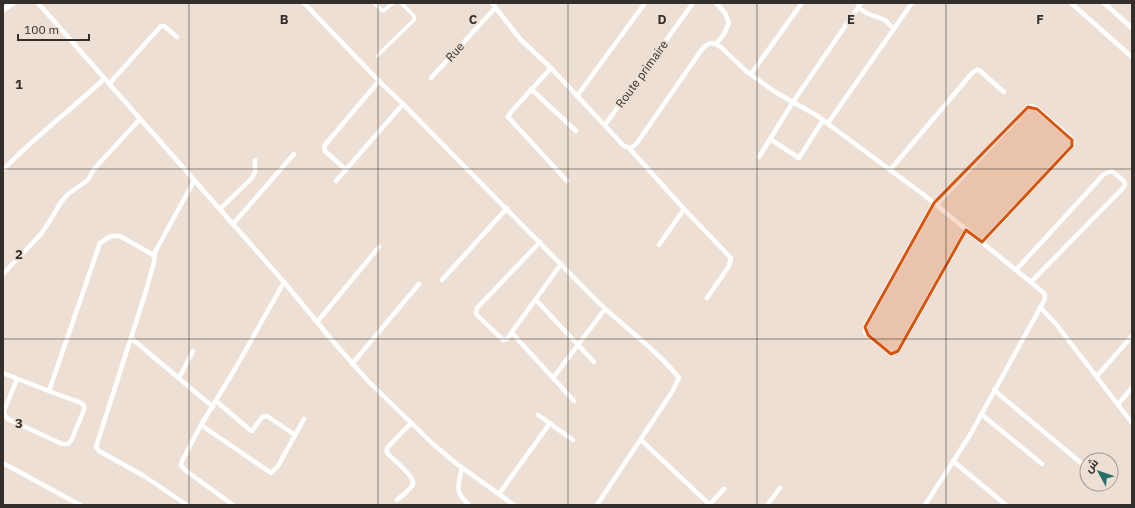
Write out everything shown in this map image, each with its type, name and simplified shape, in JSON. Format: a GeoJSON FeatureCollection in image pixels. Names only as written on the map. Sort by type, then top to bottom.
{"type":"FeatureCollection","features":[{"type":"Feature","properties":{"kind":"street"},"geometry":{"type":"LineString","coordinates":[[3,10],[12,3]]}},
{"type":"Feature","properties":{"kind":"street"},"geometry":{"type":"LineString","coordinates":[[38,3],[284,282],[352,364],[368,381],[433,444],[462,468],[514,505]]}},
{"type":"Feature","properties":{"kind":"street"},"geometry":{"type":"LineString","coordinates":[[304,3],[605,309],[663,361],[679,380],[597,505]]}},
{"type":"Feature","properties":{"kind":"street"},"geometry":{"type":"LineString","coordinates":[[374,3],[383,11],[393,3]]}},
{"type":"Feature","properties":{"kind":"street"},"geometry":{"type":"LineString","coordinates":[[377,56],[414,20],[414,16],[402,3]]}},
{"type":"Feature","properties":{"kind":"street"},"geometry":{"type":"LineString","coordinates":[[492,3],[521,40],[551,68],[623,145],[629,148],[731,258],[729,266],[707,298]]}},
{"type":"Feature","properties":{"kind":"street"},"geometry":{"type":"LineString","coordinates":[[577,96],[645,3]]}},
{"type":"Feature","properties":{"kind":"street","name":"Route primaire"},"geometry":{"type":"LineString","coordinates":[[605,125],[692,3]]}},
{"type":"Feature","properties":{"kind":"street"},"geometry":{"type":"LineString","coordinates":[[716,3],[725,13],[729,23],[724,34],[716,44]]}},
{"type":"Feature","properties":{"kind":"street"},"geometry":{"type":"LineString","coordinates":[[751,74],[802,3]]}},
{"type":"Feature","properties":{"kind":"street"},"geometry":{"type":"LineString","coordinates":[[770,139],[799,158],[912,3]]}},
{"type":"Feature","properties":{"kind":"street"},"geometry":{"type":"LineString","coordinates":[[1071,3],[1132,57]]}},
{"type":"Feature","properties":{"kind":"street"},"geometry":{"type":"LineString","coordinates":[[1104,3],[1132,28]]}},
{"type":"Feature","properties":{"kind":"street"},"geometry":{"type":"LineString","coordinates":[[759,157],[793,102],[860,5],[866,13],[885,20],[894,29]]}},
{"type":"Feature","properties":{"kind":"street","name":"Rue"},"geometry":{"type":"LineString","coordinates":[[431,78],[495,8]]}},
{"type":"Feature","properties":{"kind":"street"},"geometry":{"type":"LineString","coordinates":[[109,84],[161,26],[164,26],[176,37]]}},
{"type":"Feature","properties":{"kind":"street"},"geometry":{"type":"LineString","coordinates":[[629,148],[637,143],[705,46],[711,43],[716,44],[775,92],[816,115],[935,204],[1045,295],[1045,298],[981,414],[925,505]]}},
{"type":"Feature","properties":{"kind":"street"},"geometry":{"type":"LineString","coordinates":[[551,68],[508,117],[567,181]]}},
{"type":"Feature","properties":{"kind":"street"},"geometry":{"type":"LineString","coordinates":[[890,170],[973,72],[979,70],[1004,92]]}},
{"type":"Feature","properties":{"kind":"street"},"geometry":{"type":"LineString","coordinates":[[3,170],[104,78]]}},
{"type":"Feature","properties":{"kind":"street"},"geometry":{"type":"LineString","coordinates":[[346,170],[325,151],[324,146],[379,80]]}},
{"type":"Feature","properties":{"kind":"street"},"geometry":{"type":"LineString","coordinates":[[531,89],[576,131]]}},
{"type":"Feature","properties":{"kind":"street"},"geometry":{"type":"LineString","coordinates":[[336,181],[403,104]]}},
{"type":"Feature","properties":{"kind":"street"},"geometry":{"type":"LineString","coordinates":[[966,230],[898,351],[891,354],[865,332],[865,327],[935,204],[1024,111],[1031,106],[1037,109],[1070,137],[1073,143],[1072,146],[982,242]]}},
{"type":"Feature","properties":{"kind":"street"},"geometry":{"type":"LineString","coordinates":[[3,274],[41,234],[61,202],[68,194],[88,180],[94,170],[140,119]]}},
{"type":"Feature","properties":{"kind":"street"},"geometry":{"type":"LineString","coordinates":[[233,224],[294,154]]}},
{"type":"Feature","properties":{"kind":"street"},"geometry":{"type":"LineString","coordinates":[[220,209],[252,178],[255,172],[255,160]]}},
{"type":"Feature","properties":{"kind":"street"},"geometry":{"type":"LineString","coordinates":[[1016,270],[1104,174],[1112,171],[1124,181],[1124,188],[1030,282]]}},
{"type":"Feature","properties":{"kind":"street"},"geometry":{"type":"LineString","coordinates":[[186,505],[144,476],[97,450],[97,443],[108,414],[145,294],[158,246],[194,181]]}},
{"type":"Feature","properties":{"kind":"street"},"geometry":{"type":"LineString","coordinates":[[442,280],[507,208]]}},
{"type":"Feature","properties":{"kind":"street"},"geometry":{"type":"LineString","coordinates":[[659,245],[684,209]]}},
{"type":"Feature","properties":{"kind":"street"},"geometry":{"type":"LineString","coordinates":[[49,391],[100,243],[111,236],[120,236],[155,256]]}},
{"type":"Feature","properties":{"kind":"street"},"geometry":{"type":"LineString","coordinates":[[540,242],[476,311],[478,315],[503,340],[507,340],[561,264]]}},
{"type":"Feature","properties":{"kind":"street"},"geometry":{"type":"LineString","coordinates":[[318,322],[379,247]]}},
{"type":"Feature","properties":{"kind":"street"},"geometry":{"type":"LineString","coordinates":[[233,505],[185,470],[181,465],[201,425],[213,407],[284,282]]}},
{"type":"Feature","properties":{"kind":"street"},"geometry":{"type":"LineString","coordinates":[[352,364],[418,284]]}},
{"type":"Feature","properties":{"kind":"street"},"geometry":{"type":"LineString","coordinates":[[536,300],[594,362]]}},
{"type":"Feature","properties":{"kind":"street"},"geometry":{"type":"LineString","coordinates":[[1040,307],[1056,324],[1132,423]]}},
{"type":"Feature","properties":{"kind":"street"},"geometry":{"type":"LineString","coordinates":[[553,378],[605,309]]}},
{"type":"Feature","properties":{"kind":"street"},"geometry":{"type":"LineString","coordinates":[[512,333],[574,401]]}},
{"type":"Feature","properties":{"kind":"street"},"geometry":{"type":"LineString","coordinates":[[1097,376],[1132,336]]}},
{"type":"Feature","properties":{"kind":"street"},"geometry":{"type":"LineString","coordinates":[[131,338],[213,407]]}},
{"type":"Feature","properties":{"kind":"street"},"geometry":{"type":"LineString","coordinates":[[179,378],[194,350]]}},
{"type":"Feature","properties":{"kind":"street"},"geometry":{"type":"LineString","coordinates":[[3,373],[83,404],[85,407],[71,441],[68,444],[62,444],[8,419],[5,416],[4,411],[17,379]]}},
{"type":"Feature","properties":{"kind":"street"},"geometry":{"type":"LineString","coordinates":[[1118,404],[1132,388]]}},
{"type":"Feature","properties":{"kind":"street"},"geometry":{"type":"LineString","coordinates":[[994,390],[1079,461]]}},
{"type":"Feature","properties":{"kind":"street"},"geometry":{"type":"LineString","coordinates":[[216,401],[250,430],[255,428],[262,418],[267,416],[295,435]]}},
{"type":"Feature","properties":{"kind":"street"},"geometry":{"type":"LineString","coordinates":[[981,414],[1042,464]]}},
{"type":"Feature","properties":{"kind":"street"},"geometry":{"type":"LineString","coordinates":[[538,415],[573,440]]}},
{"type":"Feature","properties":{"kind":"street"},"geometry":{"type":"LineString","coordinates":[[201,425],[271,473],[278,466],[304,419]]}},
{"type":"Feature","properties":{"kind":"street"},"geometry":{"type":"LineString","coordinates":[[397,500],[410,488],[413,481],[389,455],[387,448],[411,423]]}},
{"type":"Feature","properties":{"kind":"street"},"geometry":{"type":"LineString","coordinates":[[499,494],[550,424]]}},
{"type":"Feature","properties":{"kind":"street"},"geometry":{"type":"LineString","coordinates":[[641,440],[709,505],[724,489]]}},
{"type":"Feature","properties":{"kind":"street"},"geometry":{"type":"LineString","coordinates":[[953,461],[1006,505]]}},
{"type":"Feature","properties":{"kind":"street"},"geometry":{"type":"LineString","coordinates":[[3,463],[80,505]]}},
{"type":"Feature","properties":{"kind":"street"},"geometry":{"type":"LineString","coordinates":[[462,468],[458,491],[462,498],[470,505]]}},
{"type":"Feature","properties":{"kind":"street"},"geometry":{"type":"LineString","coordinates":[[767,505],[780,488]]}},
{"type":"Feature","properties":{"kind":"highlighted area"},"geometry":{"type":"Polygon","coordinates":[[[1028,107],[1037,109],[1072,140],[1072,146],[982,242],[966,230],[898,351],[891,354],[868,335],[865,327],[934,203],[1028,107]]]}}]}
